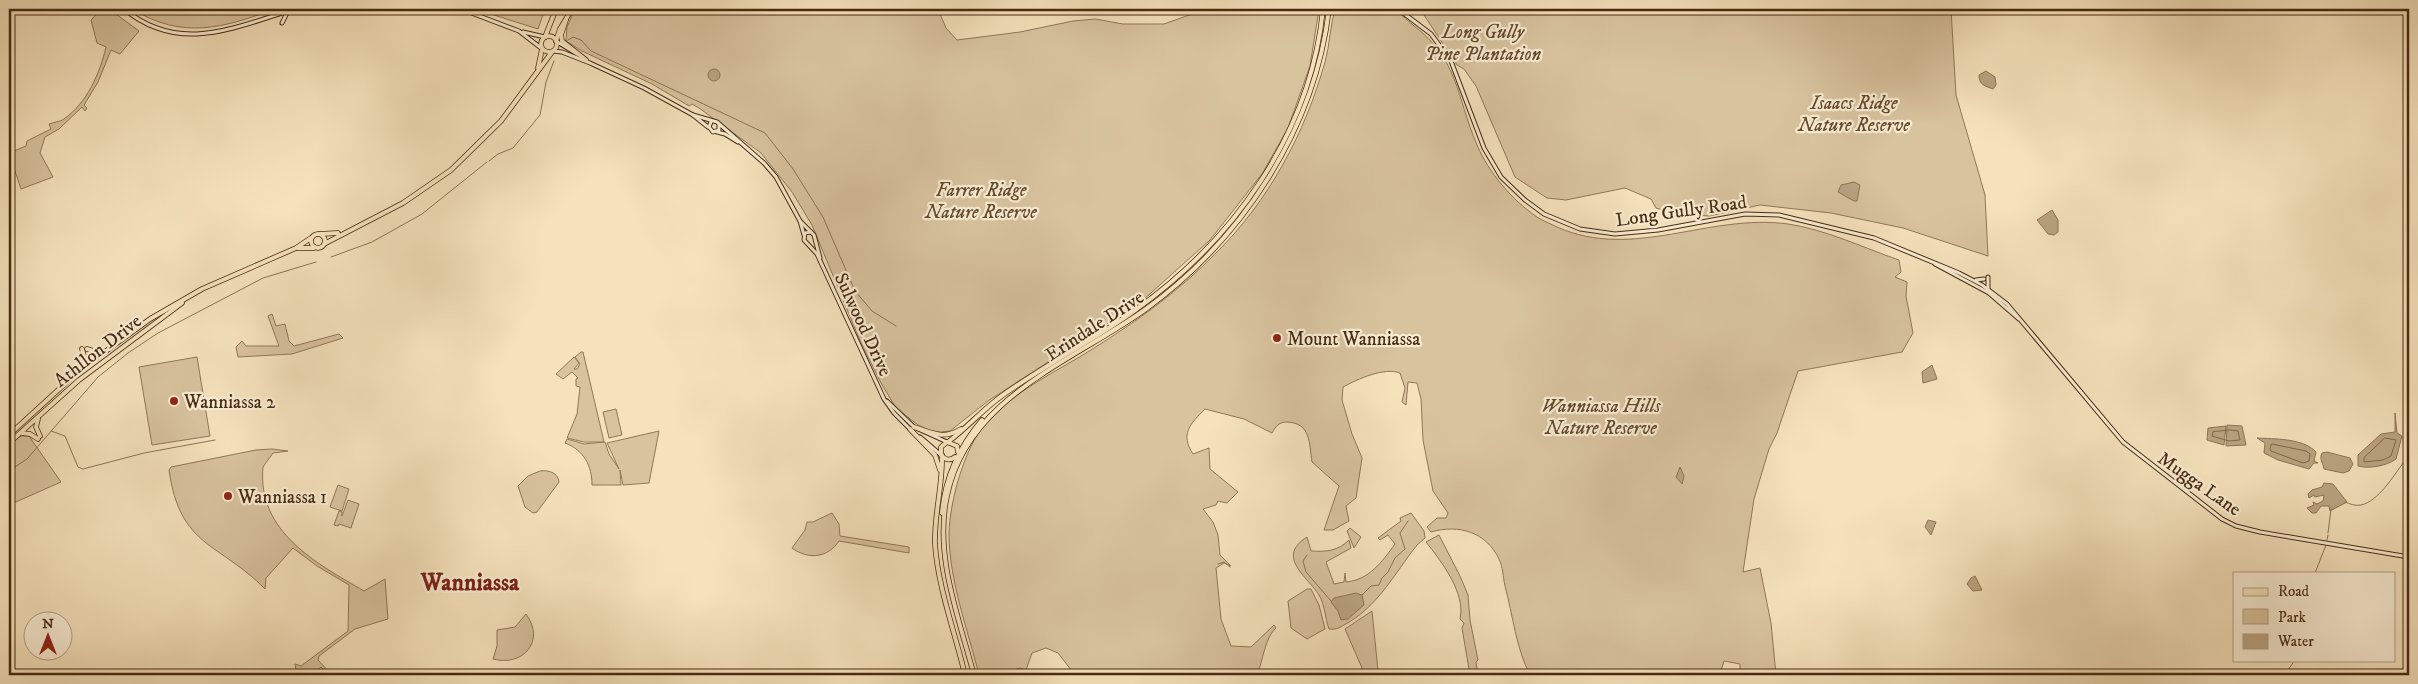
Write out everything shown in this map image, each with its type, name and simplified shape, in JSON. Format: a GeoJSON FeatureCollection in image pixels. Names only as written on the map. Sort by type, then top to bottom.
{"type":"FeatureCollection","features":[{"type":"Feature","properties":{"kind":"main road"},"geometry":{"type":"LineString","coordinates":[[124,9],[154,27],[174,33],[191,35],[220,32],[295,9]]}},
{"type":"Feature","properties":{"kind":"main road"},"geometry":{"type":"LineString","coordinates":[[461,9],[520,31],[545,37],[552,36],[556,41],[588,61],[644,88],[693,115],[718,123],[719,128],[716,132],[710,131],[708,127],[693,115]]}},
{"type":"Feature","properties":{"kind":"main road"},"geometry":{"type":"LineString","coordinates":[[537,70],[542,48],[541,42],[545,37],[556,9]]}},
{"type":"Feature","properties":{"kind":"main road"},"geometry":{"type":"LineString","coordinates":[[345,231],[315,234],[311,238],[311,244],[315,248],[320,247],[345,231],[375,218],[412,198],[451,170],[476,147],[513,106],[537,70],[556,48],[560,29],[572,9]]}},
{"type":"Feature","properties":{"kind":"main road","name":"Erindale Drive"},"geometry":{"type":"LineString","coordinates":[[974,675],[947,572],[943,526],[949,487],[958,463],[970,440],[1017,388],[1153,297],[1187,268],[1227,226],[1264,176],[1289,131],[1311,73],[1326,9]]}},
{"type":"Feature","properties":{"kind":"main road","name":"Erindale Drive"},"geometry":{"type":"LineString","coordinates":[[948,442],[989,405],[1152,305],[1191,271],[1233,227],[1269,177],[1296,127],[1318,65],[1326,9]]}},
{"type":"Feature","properties":{"kind":"main road","name":"Long Gully Road"},"geometry":{"type":"LineString","coordinates":[[1398,9],[1431,34],[1451,60],[1484,148],[1494,167],[1512,188],[1540,211],[1566,224],[1596,233],[1634,234],[1745,214],[1769,214],[1854,232],[1926,259],[1970,278],[1982,287]]}},
{"type":"Feature","properties":{"kind":"main road"},"geometry":{"type":"LineString","coordinates":[[282,23],[284,15],[289,10]]}},
{"type":"Feature","properties":{"kind":"main road"},"geometry":{"type":"LineString","coordinates":[[566,20],[561,35],[562,41],[588,61]]}},
{"type":"Feature","properties":{"kind":"main road"},"geometry":{"type":"LineString","coordinates":[[520,31],[547,52],[562,52],[588,61]]}},
{"type":"Feature","properties":{"kind":"main road"},"geometry":{"type":"LineString","coordinates":[[708,127],[712,122]]}},
{"type":"Feature","properties":{"kind":"main road","name":"Sulwood Drive"},"geometry":{"type":"LineString","coordinates":[[718,123],[764,163],[776,177],[800,221],[804,240],[821,262]]}},
{"type":"Feature","properties":{"kind":"main road","name":"Sulwood Drive"},"geometry":{"type":"LineString","coordinates":[[716,132],[725,134],[739,142]]}},
{"type":"Feature","properties":{"kind":"main road","name":"Sulwood Drive"},"geometry":{"type":"LineString","coordinates":[[800,221],[815,238],[821,262],[883,396],[894,413],[942,455]]}},
{"type":"Feature","properties":{"kind":"main road"},"geometry":{"type":"LineString","coordinates":[[804,235],[810,232]]}},
{"type":"Feature","properties":{"kind":"main road"},"geometry":{"type":"LineString","coordinates":[[320,234],[324,238],[324,244]]}},
{"type":"Feature","properties":{"kind":"main road","name":"Athllon Drive"},"geometry":{"type":"LineString","coordinates":[[9,434],[80,370],[131,331],[209,286],[296,248],[311,238]]}},
{"type":"Feature","properties":{"kind":"main road"},"geometry":{"type":"LineString","coordinates":[[808,244],[814,242],[815,238]]}},
{"type":"Feature","properties":{"kind":"main road","name":"Athllon Drive"},"geometry":{"type":"LineString","coordinates":[[296,248],[315,248]]}},
{"type":"Feature","properties":{"kind":"main road","name":"Long Gully Road"},"geometry":{"type":"LineString","coordinates":[[1926,259],[1982,287]]}},
{"type":"Feature","properties":{"kind":"main road"},"geometry":{"type":"LineString","coordinates":[[1988,277],[1986,285],[1990,290]]}},
{"type":"Feature","properties":{"kind":"main road"},"geometry":{"type":"LineString","coordinates":[[1970,278],[1980,281],[1984,279]]}},
{"type":"Feature","properties":{"kind":"main road","name":"Athllon Drive"},"geometry":{"type":"LineString","coordinates":[[9,443],[79,380],[142,331],[209,286]]}},
{"type":"Feature","properties":{"kind":"main road","name":"Mugga Lane"},"geometry":{"type":"LineString","coordinates":[[1982,287],[1990,290],[2007,304],[2123,442],[2222,519],[2236,526],[2260,532],[2409,557]]}},
{"type":"Feature","properties":{"kind":"main road","name":"Mugga Lane"},"geometry":{"type":"LineString","coordinates":[[1982,287],[2032,332]]}},
{"type":"Feature","properties":{"kind":"main road"},"geometry":{"type":"LineString","coordinates":[[80,370],[85,358],[82,349]]}},
{"type":"Feature","properties":{"kind":"main road"},"geometry":{"type":"LineString","coordinates":[[87,349],[100,354]]}},
{"type":"Feature","properties":{"kind":"main road"},"geometry":{"type":"LineString","coordinates":[[947,572],[942,553],[941,517],[946,488],[958,454],[980,421],[997,408]]}},
{"type":"Feature","properties":{"kind":"main road"},"geometry":{"type":"LineString","coordinates":[[20,434],[30,434],[39,438],[36,427],[39,417]]}},
{"type":"Feature","properties":{"kind":"main road"},"geometry":{"type":"LineString","coordinates":[[912,428],[941,436],[956,432],[971,422]]}},
{"type":"Feature","properties":{"kind":"main road"},"geometry":{"type":"LineString","coordinates":[[912,428],[937,458],[940,468],[940,492]]}},
{"type":"Feature","properties":{"kind":"main road","name":"Sulwood Drive"},"geometry":{"type":"LineString","coordinates":[[912,428],[948,442]]}},
{"type":"Feature","properties":{"kind":"main road"},"geometry":{"type":"LineString","coordinates":[[958,454],[955,443],[948,442],[941,447],[940,492],[935,524],[937,561],[966,675]]}},
{"type":"Feature","properties":{"kind":"main road"},"geometry":{"type":"LineString","coordinates":[[942,455],[948,459],[958,454]]}},
{"type":"Feature","properties":{"kind":"green space"},"geometry":{"type":"Polygon","coordinates":[[[101,9],[109,9],[139,31],[120,54],[111,50],[98,82],[84,105],[87,108],[85,111],[82,107],[59,129],[45,137],[40,153],[53,177],[21,189],[9,153],[26,146],[27,141],[51,129],[49,124],[64,119],[86,96],[96,77],[106,47],[97,43],[91,20],[101,9]]]}},
{"type":"Feature","properties":{"kind":"green space"},"geometry":{"type":"Polygon","coordinates":[[[132,9],[275,9],[220,26],[186,28],[151,19],[132,9]]]}},
{"type":"Feature","properties":{"kind":"green space"},"geometry":{"type":"Polygon","coordinates":[[[475,9],[545,9],[538,29],[475,9]]]}},
{"type":"Feature","properties":{"kind":"green space","name":"Farrer Ridge Nature Reserve"},"geometry":{"type":"Polygon","coordinates":[[[575,9],[938,9],[946,28],[957,40],[1020,32],[1073,21],[1095,19],[1123,24],[1164,24],[1206,9],[1319,9],[1310,66],[1288,128],[1262,174],[1210,240],[1142,301],[988,401],[950,431],[940,432],[918,425],[896,408],[861,343],[812,225],[792,192],[761,153],[699,108],[692,104],[689,106],[652,84],[582,51],[566,41],[567,27],[575,9]]]}},
{"type":"Feature","properties":{"kind":"green space","name":"Wanniassa Hills Nature Reserve"},"geometry":{"type":"Polygon","coordinates":[[[1335,9],[1392,9],[1428,38],[1448,65],[1477,145],[1488,166],[1519,203],[1539,218],[1557,227],[1586,236],[1614,239],[1643,238],[1759,222],[1788,224],[1830,234],[1899,260],[1901,272],[1895,277],[1907,282],[1906,296],[1913,333],[1902,352],[1798,371],[1777,433],[1769,449],[1754,499],[1743,572],[1760,568],[1771,623],[1776,675],[1740,675],[1740,664],[1724,661],[1720,674],[1709,670],[1708,675],[1530,675],[1518,643],[1501,565],[1493,550],[1487,542],[1471,532],[1452,529],[1431,532],[1427,527],[1437,518],[1446,518],[1448,513],[1433,491],[1423,440],[1421,399],[1417,383],[1408,382],[1406,405],[1402,402],[1405,388],[1400,373],[1386,372],[1363,377],[1343,387],[1342,400],[1352,434],[1362,458],[1356,498],[1346,506],[1349,521],[1333,530],[1324,530],[1339,486],[1312,462],[1309,441],[1305,430],[1301,426],[1295,423],[1282,423],[1276,426],[1272,433],[1244,419],[1205,409],[1188,430],[1187,441],[1193,454],[1209,448],[1210,469],[1238,492],[1227,503],[1218,501],[1216,505],[1203,509],[1213,522],[1218,535],[1220,555],[1231,566],[1224,563],[1216,568],[1221,619],[1231,646],[1251,647],[1274,625],[1276,628],[1269,637],[1257,675],[1075,675],[1058,653],[1046,648],[1032,653],[1026,670],[1020,668],[1007,672],[1008,675],[979,675],[952,569],[949,533],[955,491],[965,461],[977,435],[996,412],[1009,401],[1036,382],[1110,338],[1157,305],[1201,268],[1252,212],[1283,165],[1307,115],[1325,62],[1335,9]]]}},
{"type":"Feature","properties":{"kind":"green space","name":"Isaacs Ridge Nature Reserve"},"geometry":{"type":"Polygon","coordinates":[[[1420,9],[1951,9],[1956,95],[1985,195],[1988,256],[1903,228],[1831,213],[1760,205],[1709,216],[1677,214],[1656,208],[1651,199],[1625,188],[1566,200],[1547,198],[1515,177],[1476,86],[1464,69],[1457,65],[1420,9]]]}},
{"type":"Feature","properties":{"kind":"green space"},"geometry":{"type":"Polygon","coordinates":[[[272,314],[276,326],[285,324],[289,341],[294,346],[339,334],[343,338],[292,354],[238,357],[236,347],[242,341],[246,346],[279,346],[268,316],[272,314]]]}},
{"type":"Feature","properties":{"kind":"green space"},"geometry":{"type":"Polygon","coordinates":[[[583,352],[604,442],[584,442],[567,438],[577,414],[580,387],[576,386],[576,379],[578,378],[572,372],[563,379],[556,374],[574,357],[579,363],[574,369],[577,369],[580,364],[575,357],[583,352]]]}},
{"type":"Feature","properties":{"kind":"green space","name":"Wanniassa 2"},"geometry":{"type":"Polygon","coordinates":[[[197,357],[210,436],[152,445],[139,367],[197,357]]]}},
{"type":"Feature","properties":{"kind":"green space"},"geometry":{"type":"Polygon","coordinates":[[[616,409],[622,435],[609,438],[603,412],[616,409]]]}},
{"type":"Feature","properties":{"kind":"green space"},"geometry":{"type":"Polygon","coordinates":[[[659,431],[649,483],[623,485],[620,470],[621,485],[592,485],[592,478],[586,460],[582,454],[565,443],[567,439],[584,444],[605,442],[609,454],[619,469],[607,443],[659,431]]]}},
{"type":"Feature","properties":{"kind":"green space"},"geometry":{"type":"Polygon","coordinates":[[[21,436],[29,436],[61,482],[9,505],[9,444],[21,436]]]}},
{"type":"Feature","properties":{"kind":"green space"},"geometry":{"type":"Polygon","coordinates":[[[256,450],[288,451],[273,453],[263,467],[264,490],[270,510],[280,527],[293,543],[309,557],[364,591],[385,579],[388,619],[355,629],[319,656],[318,660],[332,675],[329,675],[321,667],[312,675],[297,675],[295,664],[301,666],[348,631],[349,585],[317,566],[293,548],[266,578],[265,589],[192,530],[182,515],[174,496],[169,470],[171,467],[256,450]]]}},
{"type":"Feature","properties":{"kind":"green space"},"geometry":{"type":"Polygon","coordinates":[[[540,471],[552,472],[557,476],[559,482],[537,512],[533,513],[525,507],[518,486],[528,476],[540,471]]]}},
{"type":"Feature","properties":{"kind":"green space"},"geometry":{"type":"Polygon","coordinates":[[[338,485],[349,489],[342,511],[330,507],[338,485]]]}},
{"type":"Feature","properties":{"kind":"green space"},"geometry":{"type":"Polygon","coordinates":[[[348,500],[359,504],[351,528],[339,524],[338,526],[334,525],[339,511],[342,512],[342,516],[348,500]]]}},
{"type":"Feature","properties":{"kind":"green space"},"geometry":{"type":"Polygon","coordinates":[[[832,513],[839,524],[840,536],[909,547],[909,553],[839,541],[824,554],[811,556],[792,548],[805,530],[807,522],[813,522],[832,513]]]}},
{"type":"Feature","properties":{"kind":"green space"},"geometry":{"type":"Polygon","coordinates":[[[1411,513],[1424,531],[1425,538],[1417,545],[1385,589],[1367,609],[1340,627],[1329,629],[1319,595],[1297,567],[1294,559],[1294,552],[1298,544],[1307,537],[1311,551],[1327,551],[1336,549],[1349,540],[1351,548],[1326,562],[1334,584],[1344,582],[1345,573],[1346,582],[1354,581],[1362,578],[1374,569],[1395,544],[1388,535],[1380,540],[1378,538],[1401,521],[1400,518],[1411,513]]]}},
{"type":"Feature","properties":{"kind":"green space"},"geometry":{"type":"Polygon","coordinates":[[[1350,528],[1361,537],[1354,548],[1347,531],[1350,528]]]}},
{"type":"Feature","properties":{"kind":"green space"},"geometry":{"type":"Polygon","coordinates":[[[1439,535],[1468,595],[1470,620],[1478,660],[1476,662],[1478,675],[1470,675],[1462,628],[1464,623],[1460,619],[1461,609],[1456,588],[1445,568],[1426,542],[1439,535]]]}},
{"type":"Feature","properties":{"kind":"green space"},"geometry":{"type":"Polygon","coordinates":[[[1307,589],[1311,589],[1319,605],[1325,629],[1307,639],[1291,628],[1288,601],[1307,589]]]}},
{"type":"Feature","properties":{"kind":"green space"},"geometry":{"type":"Polygon","coordinates":[[[1372,611],[1378,671],[1377,675],[1365,675],[1345,629],[1372,611]]]}},
{"type":"Feature","properties":{"kind":"green space"},"geometry":{"type":"Polygon","coordinates":[[[526,614],[532,624],[534,634],[528,650],[514,659],[493,659],[497,646],[497,630],[515,627],[526,614]]]}},
{"type":"Feature","properties":{"kind":"water"},"geometry":{"type":"Polygon","coordinates":[[[712,69],[716,69],[720,75],[716,81],[712,81],[708,77],[708,73],[712,69]]]}},
{"type":"Feature","properties":{"kind":"water"},"geometry":{"type":"Polygon","coordinates":[[[1986,71],[1995,77],[1996,85],[1993,89],[1983,85],[1980,81],[1979,75],[1986,71]]]}},
{"type":"Feature","properties":{"kind":"water"},"geometry":{"type":"Polygon","coordinates":[[[1854,182],[1860,185],[1857,201],[1838,192],[1841,185],[1854,182]]]}},
{"type":"Feature","properties":{"kind":"water"},"geometry":{"type":"Polygon","coordinates":[[[2052,210],[2058,220],[2058,232],[2054,235],[2048,234],[2037,220],[2052,210]]]}},
{"type":"Feature","properties":{"kind":"water"},"geometry":{"type":"Polygon","coordinates":[[[1932,365],[1937,379],[1923,383],[1922,372],[1932,365]]]}},
{"type":"Feature","properties":{"kind":"water"},"geometry":{"type":"Polygon","coordinates":[[[2395,413],[2397,433],[2402,436],[2396,459],[2378,466],[2358,466],[2358,455],[2381,434],[2395,432],[2395,413]]]}},
{"type":"Feature","properties":{"kind":"water"},"geometry":{"type":"Polygon","coordinates":[[[2227,425],[2242,426],[2246,445],[2226,446],[2227,425]]]}},
{"type":"Feature","properties":{"kind":"water"},"geometry":{"type":"Polygon","coordinates":[[[2226,426],[2224,445],[2207,440],[2208,428],[2226,426]]]}},
{"type":"Feature","properties":{"kind":"water"},"geometry":{"type":"Polygon","coordinates":[[[2257,438],[2288,440],[2304,444],[2316,452],[2314,461],[2318,463],[2314,463],[2309,469],[2278,460],[2264,453],[2265,443],[2257,438]]]}},
{"type":"Feature","properties":{"kind":"water"},"geometry":{"type":"Polygon","coordinates":[[[2327,452],[2350,458],[2353,464],[2349,471],[2343,473],[2324,469],[2321,455],[2327,452]]]}},
{"type":"Feature","properties":{"kind":"water"},"geometry":{"type":"Polygon","coordinates":[[[1680,467],[1684,476],[1682,484],[1676,477],[1680,467]]]}},
{"type":"Feature","properties":{"kind":"water"},"geometry":{"type":"Polygon","coordinates":[[[2324,483],[2333,484],[2347,502],[2330,511],[2329,506],[2321,506],[2316,513],[2312,513],[2307,508],[2314,505],[2313,502],[2317,504],[2323,501],[2324,495],[2315,497],[2314,495],[2309,498],[2308,494],[2312,490],[2322,487],[2324,483]]]}},
{"type":"Feature","properties":{"kind":"water"},"geometry":{"type":"Polygon","coordinates":[[[1928,520],[1936,522],[1931,535],[1925,527],[1928,520]]]}},
{"type":"Feature","properties":{"kind":"water"},"geometry":{"type":"Polygon","coordinates":[[[1975,576],[1982,590],[1973,591],[1967,584],[1975,576]]]}},
{"type":"Feature","properties":{"kind":"water"},"geometry":{"type":"Polygon","coordinates":[[[1356,593],[1362,595],[1364,605],[1348,619],[1341,620],[1338,611],[1331,602],[1334,598],[1356,593]]]}},
{"type":"Feature","properties":{"kind":"waterway"},"geometry":{"type":"LineString","coordinates":[[151,9],[168,13],[183,9]]}},
{"type":"Feature","properties":{"kind":"waterway"},"geometry":{"type":"LineString","coordinates":[[568,40],[573,37],[581,40],[591,51],[765,133],[793,169],[823,217],[855,291],[872,311],[896,326]]}},
{"type":"Feature","properties":{"kind":"waterway"},"geometry":{"type":"LineString","coordinates":[[489,161],[498,154],[513,148],[540,115],[546,82],[554,61]]}},
{"type":"Feature","properties":{"kind":"waterway"},"geometry":{"type":"LineString","coordinates":[[331,257],[372,242],[422,214],[487,162]]}},
{"type":"Feature","properties":{"kind":"waterway"},"geometry":{"type":"LineString","coordinates":[[9,471],[27,459],[98,377],[128,353],[158,333],[263,278],[316,262]]}},
{"type":"Feature","properties":{"kind":"waterway"},"geometry":{"type":"LineString","coordinates":[[51,431],[65,436],[78,467],[83,469],[144,453],[215,440]]}},
{"type":"Feature","properties":{"kind":"waterway"},"geometry":{"type":"LineString","coordinates":[[2345,502],[2357,505],[2368,503],[2380,493],[2404,462],[2409,461]]}},
{"type":"Feature","properties":{"kind":"waterway"},"geometry":{"type":"LineString","coordinates":[[2328,533],[2331,509]]}},
{"type":"Feature","properties":{"kind":"waterway"},"geometry":{"type":"LineString","coordinates":[[1362,595],[1371,586],[1379,585],[1395,558],[1405,549],[1400,533],[1408,521]]}},
{"type":"Feature","properties":{"kind":"waterway"},"geometry":{"type":"LineString","coordinates":[[2327,540],[2328,535]]}},
{"type":"Feature","properties":{"kind":"waterway"},"geometry":{"type":"LineString","coordinates":[[2315,572],[2326,545]]}},
{"type":"Feature","properties":{"kind":"waterway"},"geometry":{"type":"LineString","coordinates":[[1307,555],[1303,561],[1306,572],[1331,601]]}},
{"type":"Feature","properties":{"kind":"waterway"},"geometry":{"type":"LineString","coordinates":[[1218,564],[1224,562],[1230,567]]}},
{"type":"Feature","properties":{"kind":"waterway"},"geometry":{"type":"LineString","coordinates":[[2287,675],[2294,662]]}},
{"type":"Feature","properties":{"kind":"place","name":"Mount Wanniassa"},"geometry":{"type":"Point","coordinates":[1277,338]}},
{"type":"Feature","properties":{"kind":"place","name":"Wanniassa 2"},"geometry":{"type":"Point","coordinates":[174,401]}},
{"type":"Feature","properties":{"kind":"place","name":"Wanniassa 1"},"geometry":{"type":"Point","coordinates":[228,496]}},
{"type":"Feature","properties":{"kind":"district","name":"Wanniassa"},"geometry":{"type":"Point","coordinates":[470,582]}},
{"type":"Feature","properties":{"kind":"park label","name":"Long Gully Pine Plantation"},"geometry":{"type":"Point","coordinates":[1483,42]}}]}
